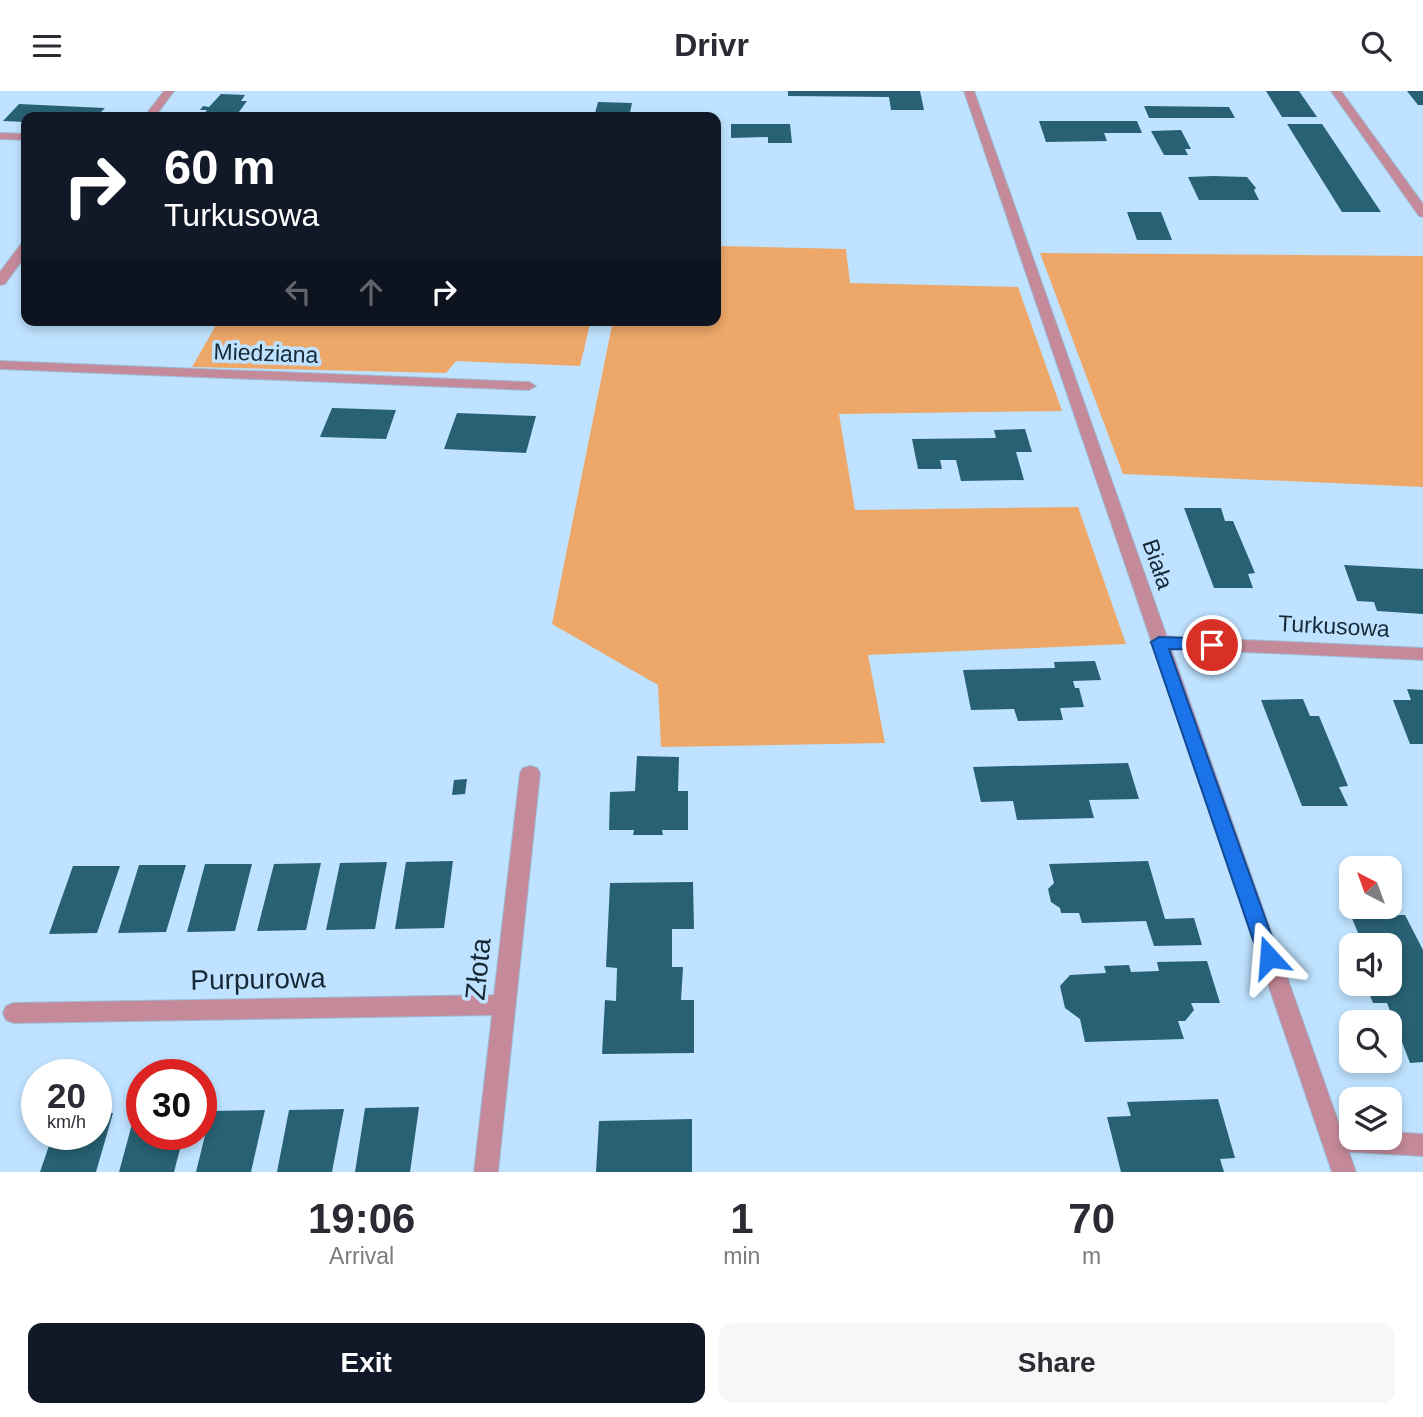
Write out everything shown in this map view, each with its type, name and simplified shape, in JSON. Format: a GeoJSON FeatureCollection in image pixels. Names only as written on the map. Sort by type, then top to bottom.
{"type":"FeatureCollection","features":[{"type":"Feature","properties":{"kind":"street"},"geometry":{"type":"LineString","coordinates":[[155,112],[169,91]]}},
{"type":"Feature","properties":{"kind":"street","name":"Biała"},"geometry":{"type":"LineString","coordinates":[[969,91],[1344,1172]]}},
{"type":"Feature","properties":{"kind":"street"},"geometry":{"type":"LineString","coordinates":[[1336,91],[1423,213]]}},
{"type":"Feature","properties":{"kind":"street"},"geometry":{"type":"LineString","coordinates":[[0,136],[21,137]]}},
{"type":"Feature","properties":{"kind":"street"},"geometry":{"type":"LineString","coordinates":[[0,281],[21,254]]}},
{"type":"Feature","properties":{"kind":"street","name":"Miedziana"},"geometry":{"type":"LineString","coordinates":[[0,365],[529,386]]}},
{"type":"Feature","properties":{"kind":"street","name":"Turkusowa"},"geometry":{"type":"LineString","coordinates":[[1159,642],[1423,654]]}},
{"type":"Feature","properties":{"kind":"street","name":"Złota"},"geometry":{"type":"LineString","coordinates":[[486,1172],[530,773]]}},
{"type":"Feature","properties":{"kind":"street","name":"Purpurowa"},"geometry":{"type":"LineString","coordinates":[[14,1013],[504,1005]]}},
{"type":"Feature","properties":{"kind":"street"},"geometry":{"type":"LineString","coordinates":[[1333,1140],[1423,1145]]}},
{"type":"Feature","properties":{"kind":"shaded area"},"geometry":{"type":"Polygon","coordinates":[[[721,246],[846,249],[850,283],[1018,287],[1062,411],[839,414],[855,510],[1078,507],[1126,644],[868,655],[885,743],[661,747],[658,685],[552,624],[612,326],[721,326],[721,246]]]}},
{"type":"Feature","properties":{"kind":"shaded area"},"geometry":{"type":"Polygon","coordinates":[[[1040,253],[1423,256],[1423,487],[1123,474],[1040,253]]]}},
{"type":"Feature","properties":{"kind":"shaded area"},"geometry":{"type":"Polygon","coordinates":[[[216,326],[590,326],[580,366],[456,361],[446,373],[192,367],[216,326]]]}},
{"type":"Feature","properties":{"kind":"building"},"geometry":{"type":"Polygon","coordinates":[[[788,91],[920,91],[924,110],[891,110],[889,97],[788,96],[788,91]]]}},
{"type":"Feature","properties":{"kind":"building"},"geometry":{"type":"Polygon","coordinates":[[[1266,91],[1299,91],[1317,117],[1282,117],[1266,91]]]}},
{"type":"Feature","properties":{"kind":"building"},"geometry":{"type":"Polygon","coordinates":[[[1407,91],[1423,91],[1423,105],[1418,105],[1407,91]]]}},
{"type":"Feature","properties":{"kind":"building"},"geometry":{"type":"Polygon","coordinates":[[[221,94],[245,95],[241,101],[247,101],[239,112],[200,110],[203,106],[209,107],[221,94]]]}},
{"type":"Feature","properties":{"kind":"building"},"geometry":{"type":"Polygon","coordinates":[[[598,102],[632,103],[630,112],[595,112],[598,102]]]}},
{"type":"Feature","properties":{"kind":"building"},"geometry":{"type":"Polygon","coordinates":[[[19,104],[105,108],[101,112],[21,112],[21,122],[3,121],[19,104]]]}},
{"type":"Feature","properties":{"kind":"building"},"geometry":{"type":"Polygon","coordinates":[[[1144,106],[1229,107],[1235,118],[1149,118],[1144,106]]]}},
{"type":"Feature","properties":{"kind":"building"},"geometry":{"type":"Polygon","coordinates":[[[1039,121],[1137,121],[1142,133],[1104,133],[1107,141],[1046,142],[1039,121]]]}},
{"type":"Feature","properties":{"kind":"building"},"geometry":{"type":"Polygon","coordinates":[[[731,124],[790,124],[792,143],[768,143],[768,137],[731,138],[731,124]]]}},
{"type":"Feature","properties":{"kind":"building"},"geometry":{"type":"Polygon","coordinates":[[[1287,124],[1322,124],[1381,212],[1342,212],[1287,124]]]}},
{"type":"Feature","properties":{"kind":"building"},"geometry":{"type":"Polygon","coordinates":[[[1181,130],[1191,149],[1185,149],[1188,155],[1164,155],[1151,131],[1181,130]]]}},
{"type":"Feature","properties":{"kind":"building"},"geometry":{"type":"Polygon","coordinates":[[[1188,177],[1247,177],[1256,188],[1254,190],[1259,200],[1199,200],[1188,177]]]}},
{"type":"Feature","properties":{"kind":"building"},"geometry":{"type":"Polygon","coordinates":[[[1127,212],[1161,212],[1172,240],[1137,240],[1127,212]]]}},
{"type":"Feature","properties":{"kind":"building"},"geometry":{"type":"Polygon","coordinates":[[[332,408],[396,410],[386,439],[320,437],[332,408]]]}},
{"type":"Feature","properties":{"kind":"building"},"geometry":{"type":"Polygon","coordinates":[[[457,413],[536,416],[526,453],[444,449],[457,413]]]}},
{"type":"Feature","properties":{"kind":"building"},"geometry":{"type":"Polygon","coordinates":[[[1025,429],[1032,452],[1016,452],[1024,480],[961,481],[956,460],[940,460],[942,469],[918,469],[912,439],[996,438],[994,430],[1025,429]]]}},
{"type":"Feature","properties":{"kind":"building"},"geometry":{"type":"Polygon","coordinates":[[[1184,508],[1221,508],[1225,521],[1233,521],[1255,573],[1248,574],[1253,588],[1214,588],[1184,508]]]}},
{"type":"Feature","properties":{"kind":"building"},"geometry":{"type":"Polygon","coordinates":[[[1344,565],[1423,569],[1423,614],[1377,611],[1374,602],[1357,601],[1344,565]]]}},
{"type":"Feature","properties":{"kind":"building"},"geometry":{"type":"Polygon","coordinates":[[[1095,661],[1101,680],[1073,681],[1075,688],[1079,688],[1084,707],[1060,708],[1063,720],[1018,721],[1014,709],[971,710],[963,670],[1055,668],[1054,662],[1095,661]]]}},
{"type":"Feature","properties":{"kind":"building"},"geometry":{"type":"Polygon","coordinates":[[[1407,689],[1423,690],[1423,744],[1410,744],[1393,700],[1411,700],[1407,689]]]}},
{"type":"Feature","properties":{"kind":"building"},"geometry":{"type":"Polygon","coordinates":[[[1303,699],[1310,716],[1319,716],[1348,786],[1339,787],[1348,806],[1302,806],[1261,700],[1303,699]]]}},
{"type":"Feature","properties":{"kind":"building"},"geometry":{"type":"Polygon","coordinates":[[[637,756],[679,757],[678,791],[688,791],[688,830],[662,830],[663,835],[633,835],[634,830],[609,830],[610,792],[635,791],[637,756]]]}},
{"type":"Feature","properties":{"kind":"building"},"geometry":{"type":"Polygon","coordinates":[[[1128,763],[1139,799],[1089,800],[1094,818],[1017,820],[1013,801],[981,802],[973,767],[1128,763]]]}},
{"type":"Feature","properties":{"kind":"building"},"geometry":{"type":"Polygon","coordinates":[[[467,779],[465,794],[452,795],[454,780],[467,779]]]}},
{"type":"Feature","properties":{"kind":"building"},"geometry":{"type":"Polygon","coordinates":[[[453,861],[444,928],[395,929],[406,862],[453,861]]]}},
{"type":"Feature","properties":{"kind":"building"},"geometry":{"type":"Polygon","coordinates":[[[1148,861],[1165,919],[1194,918],[1202,945],[1154,946],[1146,921],[1082,923],[1079,913],[1061,913],[1060,908],[1051,902],[1048,889],[1054,883],[1049,864],[1148,861]]]}},
{"type":"Feature","properties":{"kind":"building"},"geometry":{"type":"Polygon","coordinates":[[[387,862],[375,929],[326,930],[340,863],[387,862]]]}},
{"type":"Feature","properties":{"kind":"building"},"geometry":{"type":"Polygon","coordinates":[[[321,863],[306,930],[257,931],[274,864],[321,863]]]}},
{"type":"Feature","properties":{"kind":"building"},"geometry":{"type":"Polygon","coordinates":[[[205,864],[252,864],[235,931],[187,932],[205,864]]]}},
{"type":"Feature","properties":{"kind":"building"},"geometry":{"type":"Polygon","coordinates":[[[139,865],[186,865],[166,932],[118,933],[139,865]]]}},
{"type":"Feature","properties":{"kind":"building"},"geometry":{"type":"Polygon","coordinates":[[[73,866],[120,866],[97,933],[49,934],[73,866]]]}},
{"type":"Feature","properties":{"kind":"building"},"geometry":{"type":"Polygon","coordinates":[[[693,882],[694,929],[672,929],[672,967],[683,967],[681,1000],[694,1000],[694,1053],[602,1054],[605,1000],[616,1001],[617,968],[606,967],[610,883],[693,882]]]}},
{"type":"Feature","properties":{"kind":"building"},"geometry":{"type":"Polygon","coordinates":[[[1402,915],[1405,915],[1423,950],[1423,1062],[1410,1063],[1402,1042],[1402,1010],[1390,1010],[1387,1003],[1373,1003],[1370,996],[1402,996],[1402,933],[1358,933],[1352,919],[1402,919],[1402,915]]]}},
{"type":"Feature","properties":{"kind":"building"},"geometry":{"type":"Polygon","coordinates":[[[1207,961],[1220,1003],[1191,1003],[1194,1010],[1185,1021],[1178,1021],[1184,1039],[1085,1042],[1080,1019],[1065,1008],[1060,986],[1070,975],[1106,973],[1104,966],[1129,965],[1131,972],[1159,971],[1157,962],[1207,961]]]}},
{"type":"Feature","properties":{"kind":"building"},"geometry":{"type":"Polygon","coordinates":[[[1218,1099],[1235,1158],[1220,1159],[1224,1172],[1121,1172],[1107,1117],[1131,1116],[1127,1102],[1218,1099]]]}},
{"type":"Feature","properties":{"kind":"building"},"geometry":{"type":"Polygon","coordinates":[[[419,1107],[410,1172],[355,1172],[365,1108],[419,1107]]]}},
{"type":"Feature","properties":{"kind":"building"},"geometry":{"type":"Polygon","coordinates":[[[344,1109],[332,1172],[277,1172],[289,1110],[344,1109]]]}},
{"type":"Feature","properties":{"kind":"building"},"geometry":{"type":"Polygon","coordinates":[[[265,1110],[251,1172],[196,1172],[201,1150],[217,1150],[217,1111],[265,1110]]]}},
{"type":"Feature","properties":{"kind":"building"},"geometry":{"type":"Polygon","coordinates":[[[692,1119],[692,1172],[596,1172],[599,1121],[692,1119]]]}},
{"type":"Feature","properties":{"kind":"building"},"geometry":{"type":"Polygon","coordinates":[[[126,1146],[126,1150],[180,1150],[174,1172],[119,1172],[126,1146]]]}},
{"type":"Feature","properties":{"kind":"building"},"geometry":{"type":"Polygon","coordinates":[[[48,1150],[102,1150],[96,1172],[40,1172],[48,1150]]]}},
{"type":"Feature","properties":{"kind":"route"},"geometry":{"type":"LineString","coordinates":[[1212,645],[1159,642],[1269,957]]}}]}
